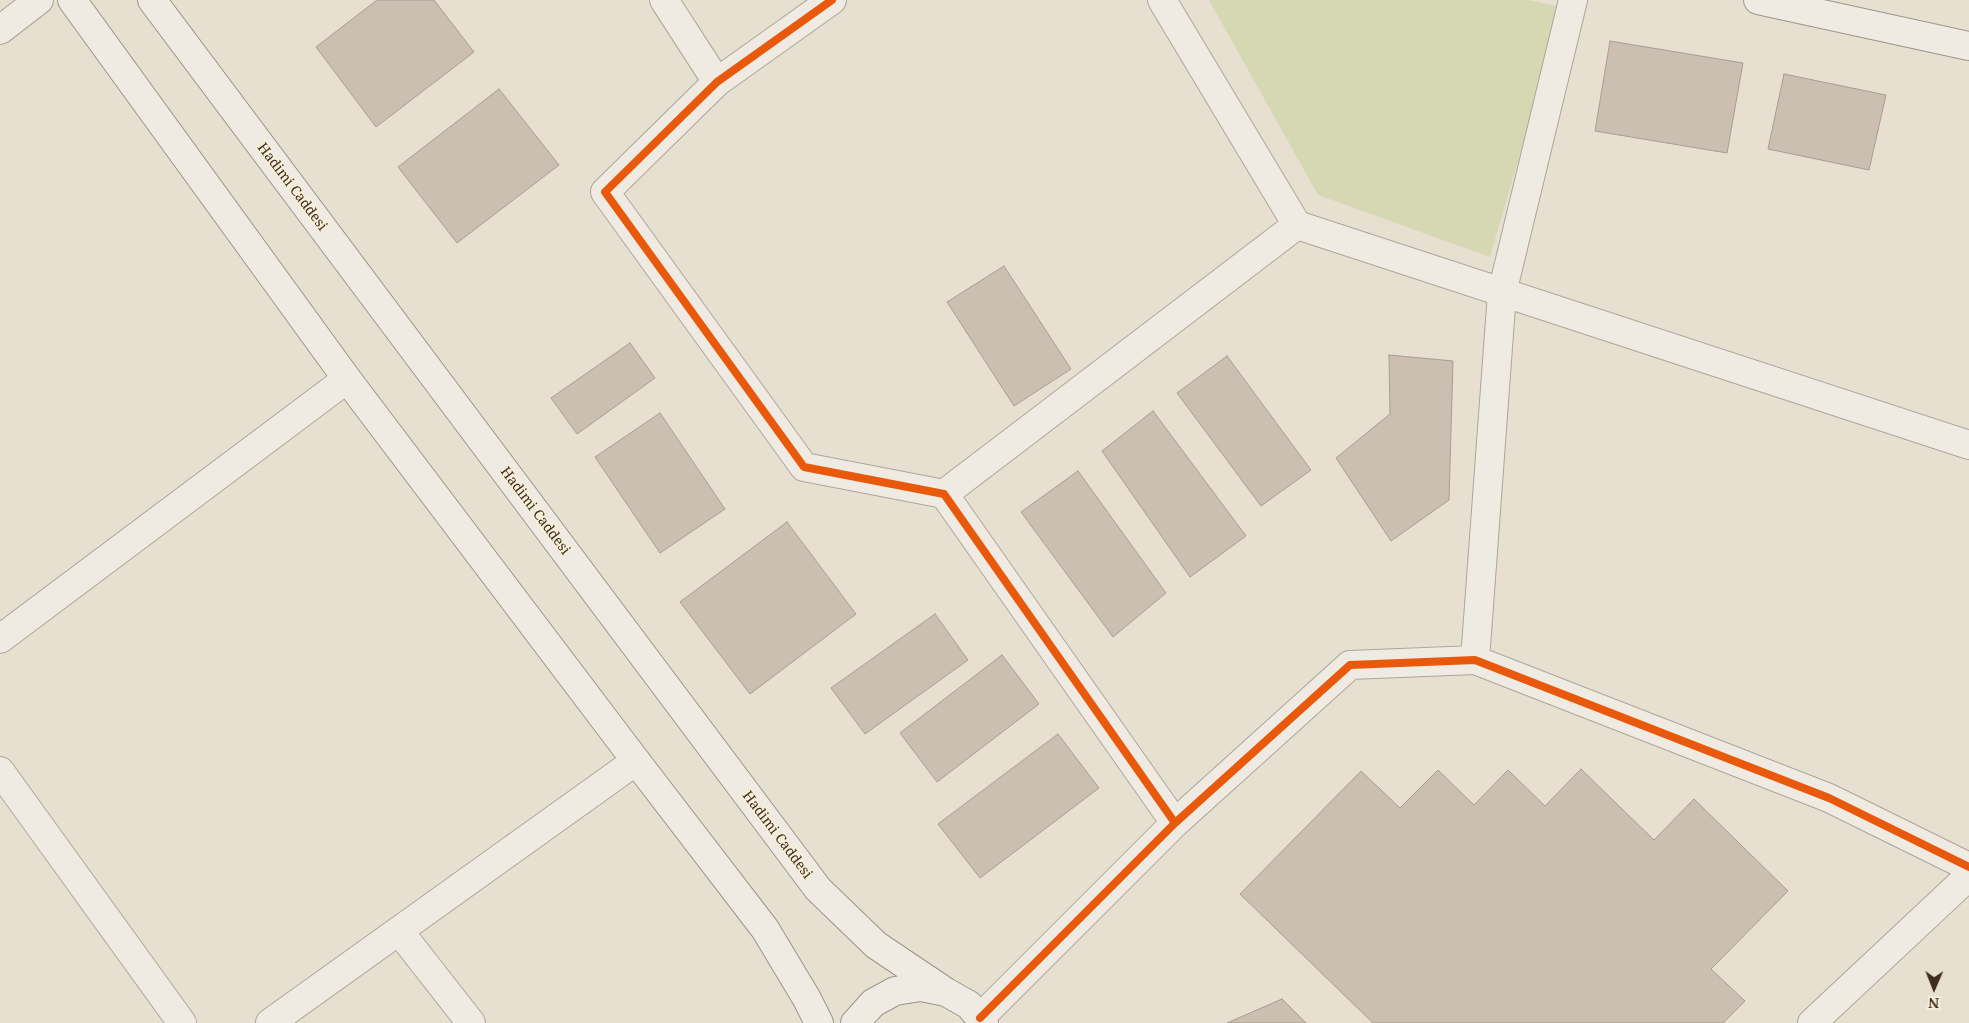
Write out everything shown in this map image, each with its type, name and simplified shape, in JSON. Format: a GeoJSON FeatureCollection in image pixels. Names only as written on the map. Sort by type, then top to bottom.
{"type":"FeatureCollection","features":[{"type":"Feature","properties":{"kind":"street"},"geometry":{"type":"LineString","coordinates":[[0,30],[40,0]]}},
{"type":"Feature","properties":{"kind":"street"},"geometry":{"type":"LineString","coordinates":[[72,0],[348,379],[765,929],[807,999],[819,1023]]}},
{"type":"Feature","properties":{"kind":"street","name":"Hadimi Caddesi"},"geometry":{"type":"LineString","coordinates":[[152,0],[818,889],[876,945],[968,1005],[982,1021]]}},
{"type":"Feature","properties":{"kind":"street"},"geometry":{"type":"LineString","coordinates":[[664,0],[717,82]]}},
{"type":"Feature","properties":{"kind":"street"},"geometry":{"type":"LineString","coordinates":[[832,0],[717,82],[605,192],[804,467],[944,494],[1175,823]]}},
{"type":"Feature","properties":{"kind":"street"},"geometry":{"type":"LineString","coordinates":[[1162,0],[1297,225],[1969,445]]}},
{"type":"Feature","properties":{"kind":"street"},"geometry":{"type":"LineString","coordinates":[[1475,660],[1502,293],[1573,0]]}},
{"type":"Feature","properties":{"kind":"street"},"geometry":{"type":"LineString","coordinates":[[1758,0],[1969,46]]}},
{"type":"Feature","properties":{"kind":"street"},"geometry":{"type":"LineString","coordinates":[[944,494],[1297,225]]}},
{"type":"Feature","properties":{"kind":"street"},"geometry":{"type":"LineString","coordinates":[[0,639],[348,379]]}},
{"type":"Feature","properties":{"kind":"street"},"geometry":{"type":"LineString","coordinates":[[982,1021],[1175,823],[1350,665],[1475,660],[1829,798],[1969,867]]}},
{"type":"Feature","properties":{"kind":"street"},"geometry":{"type":"LineString","coordinates":[[270,1023],[636,761]]}},
{"type":"Feature","properties":{"kind":"street"},"geometry":{"type":"LineString","coordinates":[[0,770],[182,1023]]}},
{"type":"Feature","properties":{"kind":"street"},"geometry":{"type":"LineString","coordinates":[[1812,1023],[1969,876]]}},
{"type":"Feature","properties":{"kind":"street"},"geometry":{"type":"LineString","coordinates":[[399,931],[471,1023]]}},
{"type":"Feature","properties":{"kind":"street"},"geometry":{"type":"LineString","coordinates":[[855,1023],[873,1003],[895,992],[921,988],[946,992]]}},
{"type":"Feature","properties":{"kind":"green space"},"geometry":{"type":"Polygon","coordinates":[[[1209,0],[1527,0],[1563,7],[1490,257],[1318,195],[1209,0]]]}},
{"type":"Feature","properties":{"kind":"building"},"geometry":{"type":"Polygon","coordinates":[[[377,0],[434,0],[474,52],[376,127],[316,47],[377,0]]]}},
{"type":"Feature","properties":{"kind":"building"},"geometry":{"type":"Polygon","coordinates":[[[1610,41],[1743,63],[1727,153],[1595,131],[1610,41]]]}},
{"type":"Feature","properties":{"kind":"building"},"geometry":{"type":"Polygon","coordinates":[[[1784,74],[1886,95],[1869,170],[1768,149],[1784,74]]]}},
{"type":"Feature","properties":{"kind":"building"},"geometry":{"type":"Polygon","coordinates":[[[499,89],[559,165],[457,243],[398,167],[499,89]]]}},
{"type":"Feature","properties":{"kind":"building"},"geometry":{"type":"Polygon","coordinates":[[[1004,266],[1071,369],[1014,406],[947,302],[1004,266]]]}},
{"type":"Feature","properties":{"kind":"building"},"geometry":{"type":"Polygon","coordinates":[[[630,343],[655,378],[577,434],[551,398],[630,343]]]}},
{"type":"Feature","properties":{"kind":"building"},"geometry":{"type":"Polygon","coordinates":[[[1389,355],[1453,361],[1449,500],[1391,541],[1336,458],[1390,414],[1389,355]]]}},
{"type":"Feature","properties":{"kind":"building"},"geometry":{"type":"Polygon","coordinates":[[[1227,356],[1311,470],[1261,506],[1177,393],[1227,356]]]}},
{"type":"Feature","properties":{"kind":"building"},"geometry":{"type":"Polygon","coordinates":[[[1153,411],[1246,536],[1190,577],[1102,451],[1153,411]]]}},
{"type":"Feature","properties":{"kind":"building"},"geometry":{"type":"Polygon","coordinates":[[[660,413],[725,509],[660,553],[595,457],[660,413]]]}},
{"type":"Feature","properties":{"kind":"building"},"geometry":{"type":"Polygon","coordinates":[[[1078,471],[1166,593],[1113,637],[1021,512],[1078,471]]]}},
{"type":"Feature","properties":{"kind":"building"},"geometry":{"type":"Polygon","coordinates":[[[787,522],[856,614],[750,694],[680,602],[787,522]]]}},
{"type":"Feature","properties":{"kind":"building"},"geometry":{"type":"Polygon","coordinates":[[[935,614],[968,660],[865,734],[831,688],[935,614]]]}},
{"type":"Feature","properties":{"kind":"building"},"geometry":{"type":"Polygon","coordinates":[[[1002,655],[1039,704],[937,782],[900,733],[1002,655]]]}},
{"type":"Feature","properties":{"kind":"building"},"geometry":{"type":"Polygon","coordinates":[[[1058,734],[1099,788],[980,878],[938,824],[1058,734]]]}},
{"type":"Feature","properties":{"kind":"building"},"geometry":{"type":"Polygon","coordinates":[[[1581,769],[1654,840],[1694,799],[1788,891],[1711,969],[1745,1001],[1723,1023],[1373,1023],[1240,894],[1361,771],[1400,808],[1438,770],[1474,805],[1508,770],[1545,806],[1581,769]]]}},
{"type":"Feature","properties":{"kind":"building"},"geometry":{"type":"Polygon","coordinates":[[[1282,999],[1306,1023],[1227,1023],[1282,999]]]}},
{"type":"Feature","properties":{"kind":"cycle path"},"geometry":{"type":"LineString","coordinates":[[832,0],[717,82],[605,192],[804,467],[944,494],[1175,823]]}},
{"type":"Feature","properties":{"kind":"cycle path"},"geometry":{"type":"LineString","coordinates":[[980,1018],[1175,823],[1350,665],[1475,660],[1829,798],[1969,867]]}}]}
